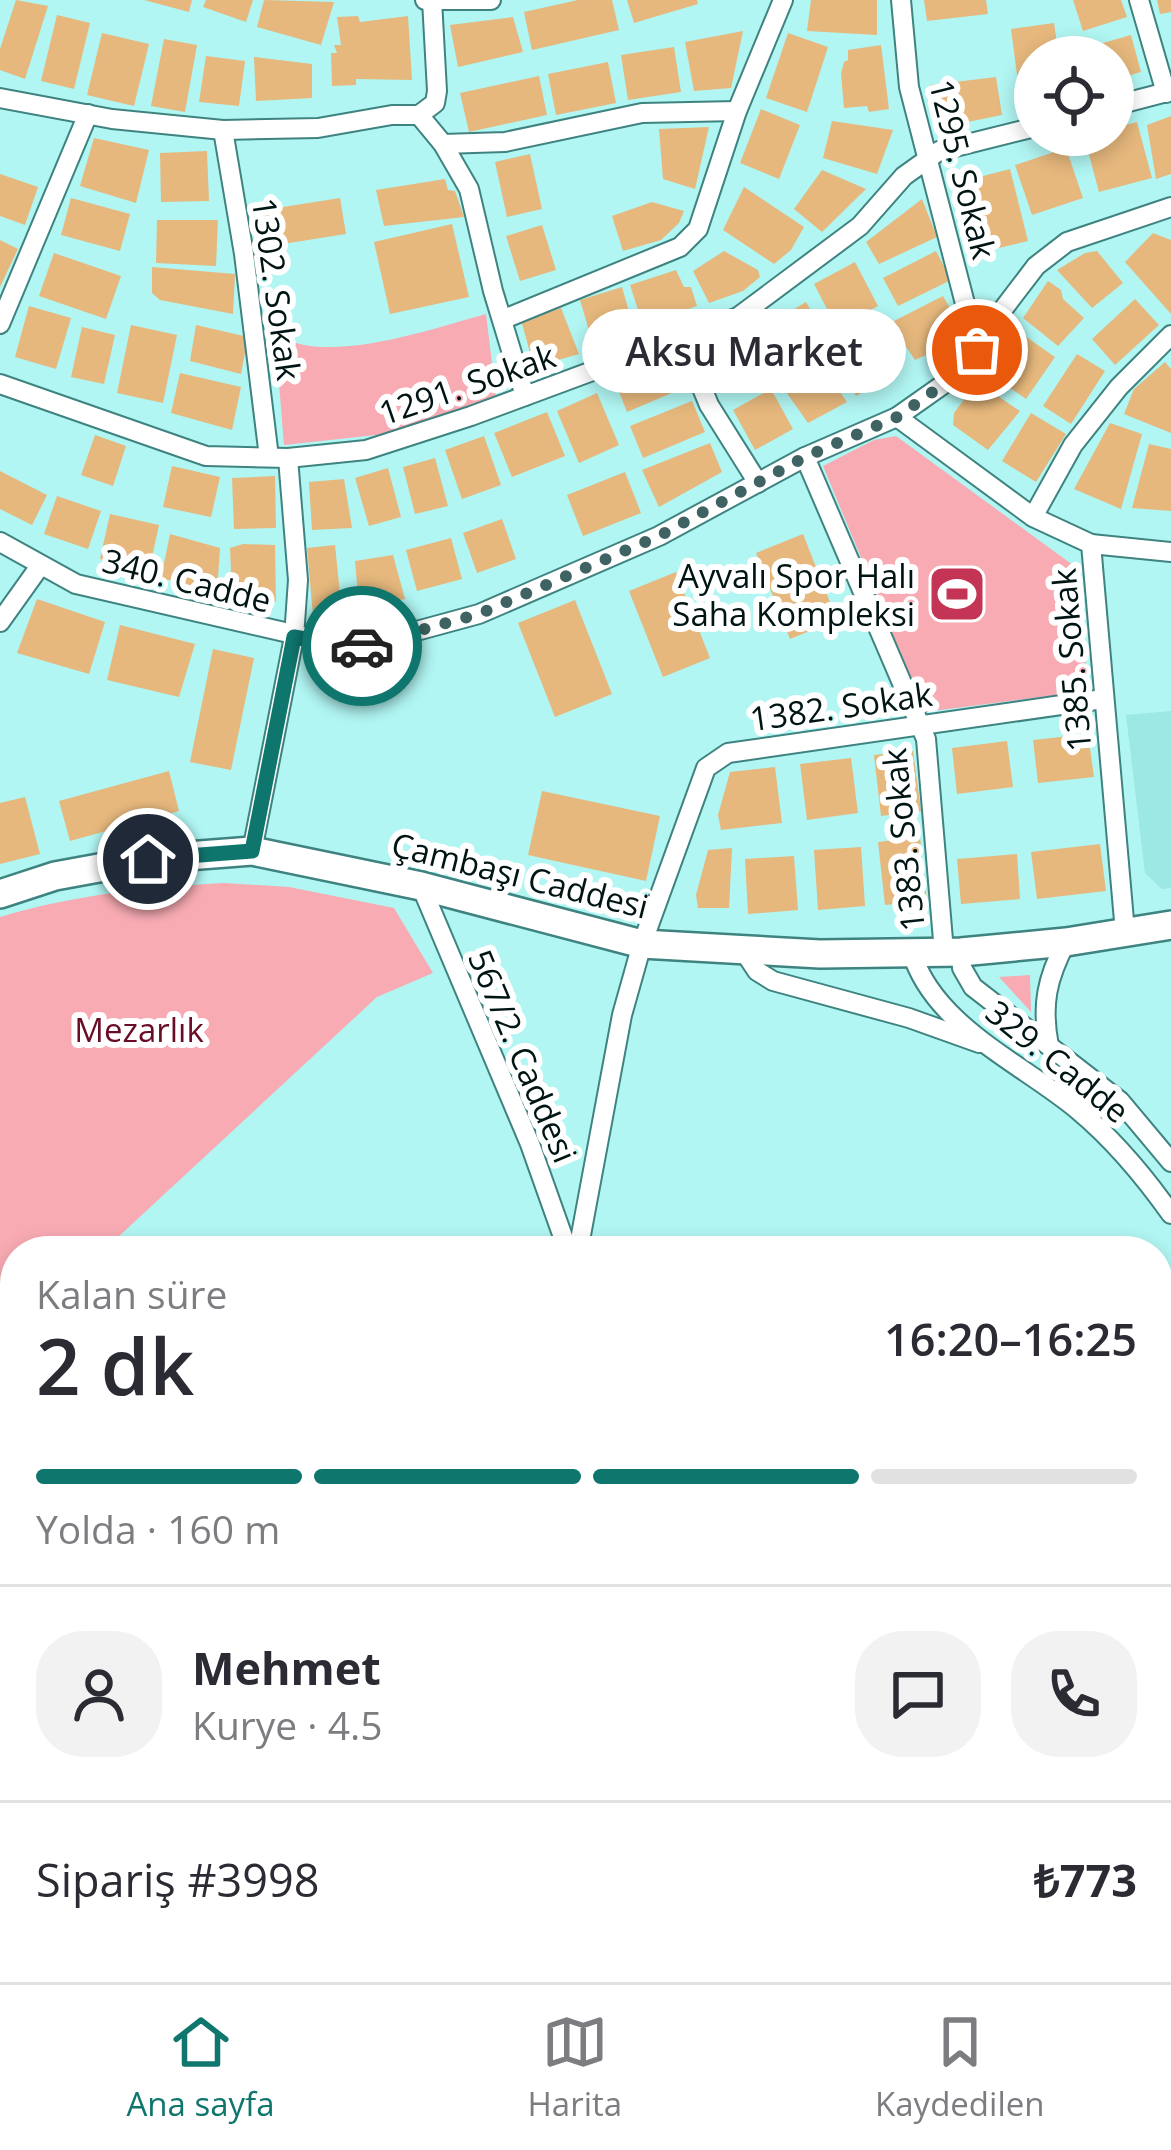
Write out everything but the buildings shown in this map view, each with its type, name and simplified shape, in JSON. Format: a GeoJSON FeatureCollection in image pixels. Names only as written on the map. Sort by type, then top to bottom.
{"type":"FeatureCollection","features":[{"type":"Feature","properties":{"kind":"main road","name":"Çambaşı Caddesi"},"geometry":{"type":"LineString","coordinates":[[0,894],[55,876],[148,859],[252,851],[421,886],[642,944],[953,952],[1171,925]]}},
{"type":"Feature","properties":{"kind":"street"},"geometry":{"type":"LineString","coordinates":[[0,98],[223,130],[318,128],[419,115],[435,103],[437,91],[430,1],[491,0]]}},
{"type":"Feature","properties":{"kind":"street"},"geometry":{"type":"LineString","coordinates":[[504,319],[680,247],[698,230],[737,111],[783,0]]}},
{"type":"Feature","properties":{"kind":"street","name":"1295. Sokak"},"geometry":{"type":"LineString","coordinates":[[901,0],[908,87],[977,350]]}},
{"type":"Feature","properties":{"kind":"street"},"geometry":{"type":"LineString","coordinates":[[1134,101],[1168,92],[1139,0]]}},
{"type":"Feature","properties":{"kind":"street"},"geometry":{"type":"LineString","coordinates":[[443,144],[505,142],[642,113],[737,111]]}},
{"type":"Feature","properties":{"kind":"street"},"geometry":{"type":"LineString","coordinates":[[0,324],[88,114]]}},
{"type":"Feature","properties":{"kind":"street"},"geometry":{"type":"LineString","coordinates":[[419,115],[443,144],[469,190],[525,396]]}},
{"type":"Feature","properties":{"kind":"street","name":"1302. Sokak"},"geometry":{"type":"LineString","coordinates":[[223,130],[298,580],[294,637],[252,851]]}},
{"type":"Feature","properties":{"kind":"street","name":"1291. Sokak"},"geometry":{"type":"LineString","coordinates":[[0,384],[206,456],[279,458],[366,450],[738,317],[860,226],[904,176],[939,151],[1014,132]]}},
{"type":"Feature","properties":{"kind":"street","name":"340. Cadde"},"geometry":{"type":"LineString","coordinates":[[0,542],[76,584],[354,648],[479,614],[659,536],[805,457],[897,417],[968,367],[1036,266],[1066,242],[1171,207]]}},
{"type":"Feature","properties":{"kind":"street"},"geometry":{"type":"LineString","coordinates":[[1033,518],[1073,445],[1119,386],[1171,335]]}},
{"type":"Feature","properties":{"kind":"street"},"geometry":{"type":"LineString","coordinates":[[682,339],[709,405],[758,483]]}},
{"type":"Feature","properties":{"kind":"street","name":"1385. Sokak"},"geometry":{"type":"LineString","coordinates":[[897,417],[1033,518],[1091,544],[1124,932]]}},
{"type":"Feature","properties":{"kind":"street","name":"1383. Sokak"},"geometry":{"type":"LineString","coordinates":[[805,457],[926,739],[953,952]]}},
{"type":"Feature","properties":{"kind":"street"},"geometry":{"type":"LineString","coordinates":[[1091,544],[1171,552]]}},
{"type":"Feature","properties":{"kind":"street"},"geometry":{"type":"LineString","coordinates":[[0,622],[40,566]]}},
{"type":"Feature","properties":{"kind":"street","name":"1382. Sokak"},"geometry":{"type":"LineString","coordinates":[[581,1236],[622,1015],[642,944],[706,768],[728,753],[1103,699]]}},
{"type":"Feature","properties":{"kind":"street","name":"567/2. Caddesi"},"geometry":{"type":"LineString","coordinates":[[421,886],[530,1144],[563,1236]]}},
{"type":"Feature","properties":{"kind":"street","name":"329. Cadde"},"geometry":{"type":"LineString","coordinates":[[1049,1046],[1044,1001],[1052,968],[1066,941]]}},
{"type":"Feature","properties":{"kind":"street"},"geometry":{"type":"LineString","coordinates":[[743,950],[751,964],[773,981],[930,1024],[994,1048]]}},
{"type":"Feature","properties":{"kind":"street","name":"329. Cadde"},"geometry":{"type":"LineString","coordinates":[[912,952],[934,994],[1105,1135],[1171,1214]]}},
{"type":"Feature","properties":{"kind":"street","name":"329. Cadde"},"geometry":{"type":"LineString","coordinates":[[953,952],[973,987],[1120,1100],[1171,1162]]}},
{"type":"Feature","properties":{"kind":"shaded area"},"geometry":{"type":"Polygon","coordinates":[[[1171,711],[1171,888],[1162,889],[1145,873],[1126,715],[1171,711]]]}},
{"type":"Feature","properties":{"kind":"green space"},"geometry":{"type":"Polygon","coordinates":[[[486,314],[496,396],[394,433],[284,445],[275,334],[296,343],[349,346],[408,336],[486,314]]]}},
{"type":"Feature","properties":{"kind":"green space"},"geometry":{"type":"Polygon","coordinates":[[[896,436],[1077,568],[1087,674],[1079,692],[925,712],[823,466],[874,440],[896,436]]]}},
{"type":"Feature","properties":{"kind":"green space","name":"Mezarlık"},"geometry":{"type":"Polygon","coordinates":[[[224,883],[289,887],[394,908],[433,973],[377,997],[119,1236],[0,1236],[0,917],[111,893],[224,883]]]}},
{"type":"Feature","properties":{"kind":"green space"},"geometry":{"type":"Polygon","coordinates":[[[1030,975],[1031,1012],[999,977],[1030,975]]]}},
{"type":"Feature","properties":{"kind":"way so far"},"geometry":{"type":"LineString","coordinates":[[362,646],[479,614],[659,536],[805,457],[897,417],[968,367],[977,350]]}},
{"type":"Feature","properties":{"kind":"place","name":"Aksu Market"},"geometry":{"type":"Point","coordinates":[977,350]}},
{"type":"Feature","properties":{"kind":"place","name":"Ayvalı Spor Halı Saha Kompleksi"},"geometry":{"type":"Point","coordinates":[957,594]}},
{"type":"Feature","properties":{"kind":"route"},"geometry":{"type":"LineString","coordinates":[[148,859],[252,851],[294,637],[362,646]]}}]}
